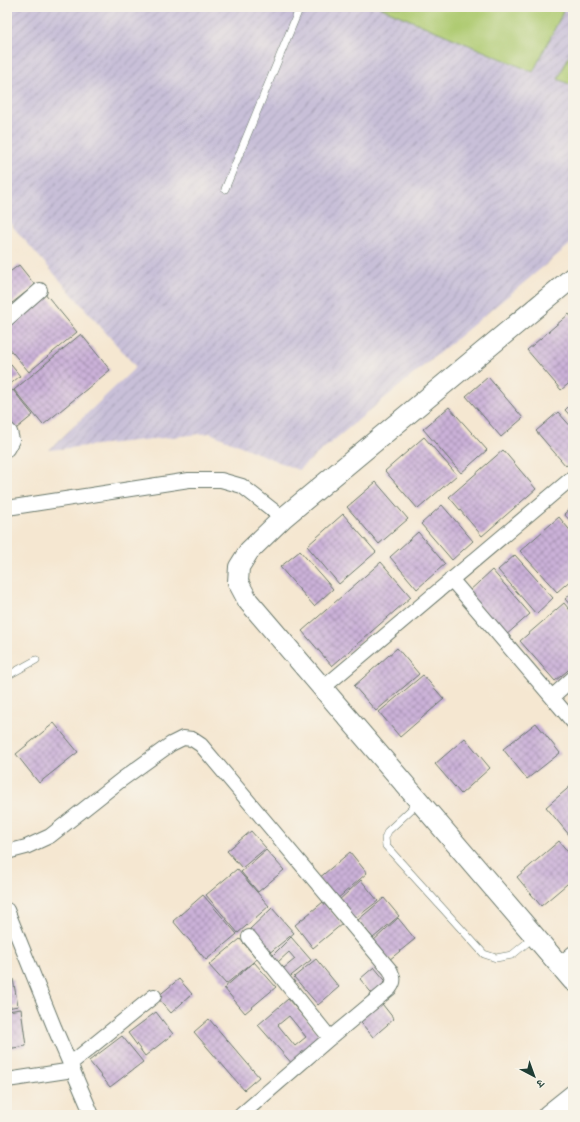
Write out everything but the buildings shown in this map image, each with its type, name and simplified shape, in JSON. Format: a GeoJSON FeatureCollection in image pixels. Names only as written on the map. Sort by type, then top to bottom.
{"type":"FeatureCollection","features":[{"type":"Feature","properties":{"kind":"street"},"geometry":{"type":"LineString","coordinates":[[573,277],[283,518],[249,551],[239,567],[238,582],[248,601],[535,936],[566,959],[573,981]]}},
{"type":"Feature","properties":{"kind":"street"},"geometry":{"type":"LineString","coordinates":[[7,319],[40,290]]}},
{"type":"Feature","properties":{"kind":"street"},"geometry":{"type":"LineString","coordinates":[[7,429],[10,432],[12,440],[7,449]]}},
{"type":"Feature","properties":{"kind":"street"},"geometry":{"type":"LineString","coordinates":[[323,688],[573,476]]}},
{"type":"Feature","properties":{"kind":"street"},"geometry":{"type":"LineString","coordinates":[[7,508],[189,480],[221,480],[242,486],[283,518]]}},
{"type":"Feature","properties":{"kind":"street"},"geometry":{"type":"LineString","coordinates":[[451,579],[573,722]]}},
{"type":"Feature","properties":{"kind":"street"},"geometry":{"type":"LineString","coordinates":[[552,697],[573,678]]}},
{"type":"Feature","properties":{"kind":"street"},"geometry":{"type":"LineString","coordinates":[[7,852],[26,847],[50,836],[121,780],[171,744],[183,738],[192,739],[201,745],[390,970],[394,977],[394,982],[390,988],[241,1115]]}},
{"type":"Feature","properties":{"kind":"street"},"geometry":{"type":"LineString","coordinates":[[7,910],[92,1115]]}},
{"type":"Feature","properties":{"kind":"street"},"geometry":{"type":"LineString","coordinates":[[249,937],[330,1038]]}},
{"type":"Feature","properties":{"kind":"street"},"geometry":{"type":"LineString","coordinates":[[7,1080],[72,1067],[93,1046],[154,996]]}},
{"type":"Feature","properties":{"kind":"street"},"geometry":{"type":"LineString","coordinates":[[548,1115],[573,1095]]}},
{"type":"Feature","properties":{"kind":"lane"},"geometry":{"type":"LineString","coordinates":[[225,189],[300,7]]}},
{"type":"Feature","properties":{"kind":"lane"},"geometry":{"type":"LineString","coordinates":[[7,676],[36,660]]}},
{"type":"Feature","properties":{"kind":"lane"},"geometry":{"type":"LineString","coordinates":[[419,801],[388,831],[385,838],[386,846],[484,954],[496,958],[512,955],[535,936]]}},
{"type":"Feature","properties":{"kind":"shaded area"},"geometry":{"type":"Polygon","coordinates":[[[7,7],[573,7],[573,242],[298,470],[210,433],[49,450],[136,367],[7,220],[7,7]]]}},
{"type":"Feature","properties":{"kind":"green space"},"geometry":{"type":"Polygon","coordinates":[[[379,7],[562,7],[563,12],[533,72],[379,7]]]}},
{"type":"Feature","properties":{"kind":"green space"},"geometry":{"type":"Polygon","coordinates":[[[573,47],[573,86],[558,79],[573,47]]]}}]}
